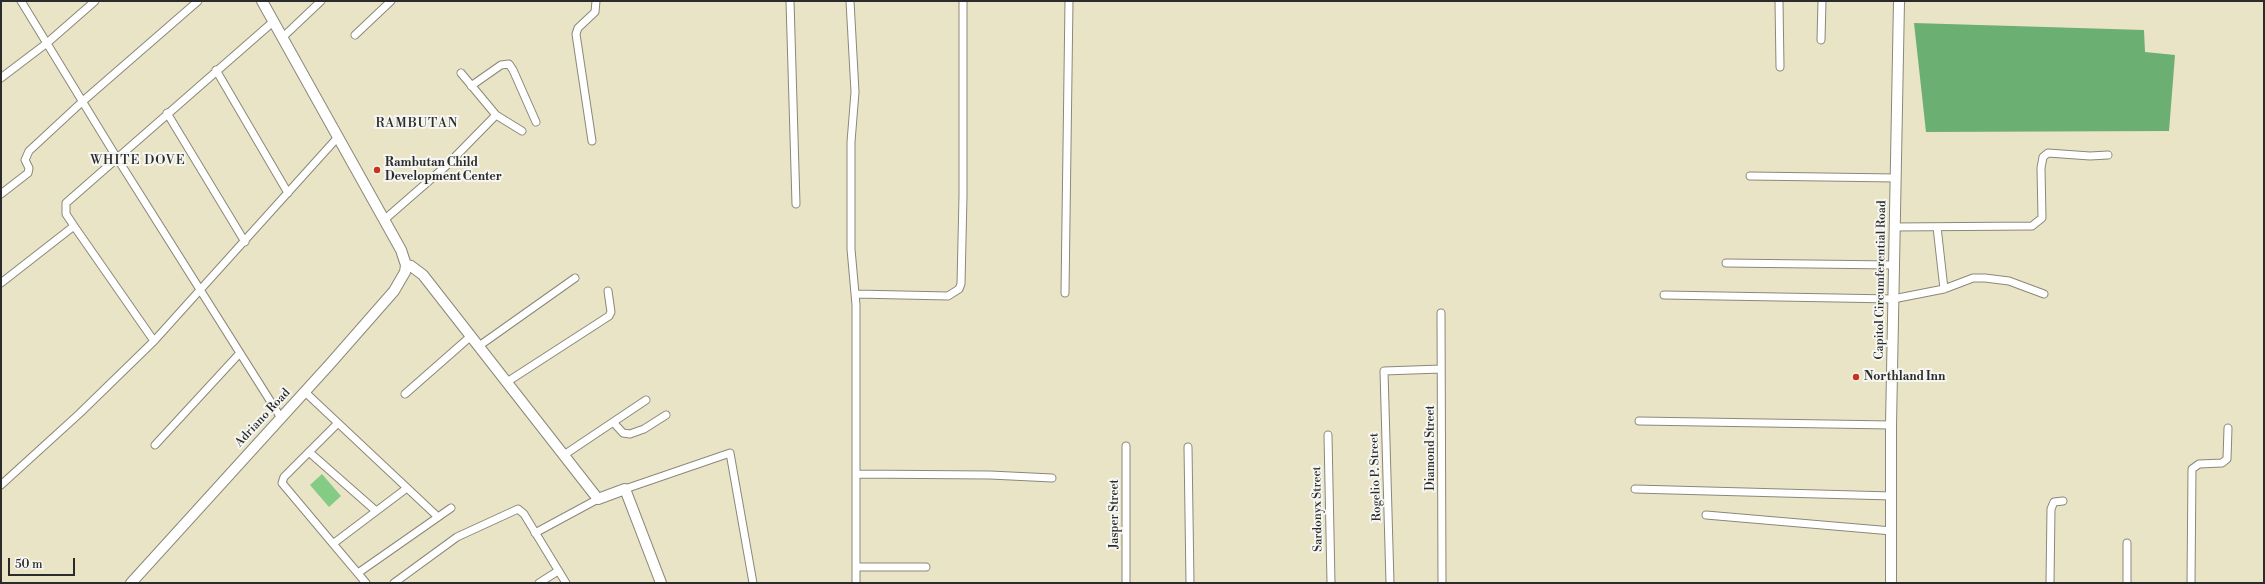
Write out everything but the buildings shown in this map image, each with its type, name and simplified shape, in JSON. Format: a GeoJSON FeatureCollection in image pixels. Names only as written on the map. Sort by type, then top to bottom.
{"type":"FeatureCollection","features":[{"type":"Feature","properties":{"kind":"street"},"geometry":{"type":"LineString","coordinates":[[21,1],[83,100],[116,158],[281,418]]}},
{"type":"Feature","properties":{"kind":"street"},"geometry":{"type":"LineString","coordinates":[[1,78],[46,43],[95,1]]}},
{"type":"Feature","properties":{"kind":"street"},"geometry":{"type":"LineString","coordinates":[[1,194],[28,173],[29,168],[25,160],[29,151],[83,100],[198,1]]}},
{"type":"Feature","properties":{"kind":"street"},"geometry":{"type":"LineString","coordinates":[[262,1],[384,220],[406,265],[411,266],[423,275],[598,499]]}},
{"type":"Feature","properties":{"kind":"street"},"geometry":{"type":"LineString","coordinates":[[283,37],[321,1]]}},
{"type":"Feature","properties":{"kind":"street"},"geometry":{"type":"LineString","coordinates":[[355,34],[391,1]]}},
{"type":"Feature","properties":{"kind":"street"},"geometry":{"type":"LineString","coordinates":[[592,141],[576,34],[578,28],[594,12],[596,1]]}},
{"type":"Feature","properties":{"kind":"street"},"geometry":{"type":"LineString","coordinates":[[790,1],[796,204]]}},
{"type":"Feature","properties":{"kind":"street"},"geometry":{"type":"LineString","coordinates":[[850,1],[855,92],[851,142],[851,249],[856,294],[856,583]]}},
{"type":"Feature","properties":{"kind":"street"},"geometry":{"type":"LineString","coordinates":[[856,294],[948,296],[958,290],[961,284],[963,196],[963,1]]}},
{"type":"Feature","properties":{"kind":"street"},"geometry":{"type":"LineString","coordinates":[[1064,293],[1069,1]]}},
{"type":"Feature","properties":{"kind":"street"},"geometry":{"type":"LineString","coordinates":[[1779,1],[1780,67]]}},
{"type":"Feature","properties":{"kind":"street"},"geometry":{"type":"LineString","coordinates":[[1821,40],[1822,1]]}},
{"type":"Feature","properties":{"kind":"street","name":"Capitol Circumferential Road"},"geometry":{"type":"LineString","coordinates":[[1892,583],[1891,425],[1899,1]]}},
{"type":"Feature","properties":{"kind":"street"},"geometry":{"type":"LineString","coordinates":[[154,341],[66,214],[66,203],[216,70],[274,21]]}},
{"type":"Feature","properties":{"kind":"street"},"geometry":{"type":"LineString","coordinates":[[471,86],[501,65],[508,64],[514,70],[536,122]]}},
{"type":"Feature","properties":{"kind":"street"},"geometry":{"type":"LineString","coordinates":[[216,70],[288,193]]}},
{"type":"Feature","properties":{"kind":"street"},"geometry":{"type":"LineString","coordinates":[[461,73],[496,115],[522,131]]}},
{"type":"Feature","properties":{"kind":"street"},"geometry":{"type":"LineString","coordinates":[[167,113],[245,242]]}},
{"type":"Feature","properties":{"kind":"street"},"geometry":{"type":"LineString","coordinates":[[384,220],[446,166],[496,115]]}},
{"type":"Feature","properties":{"kind":"street"},"geometry":{"type":"LineString","coordinates":[[1,486],[79,414],[154,341],[245,242],[338,136]]}},
{"type":"Feature","properties":{"kind":"street"},"geometry":{"type":"LineString","coordinates":[[1894,227],[2032,226],[2042,218],[2041,168],[2043,157],[2048,153],[2090,156],[2108,155]]}},
{"type":"Feature","properties":{"kind":"street"},"geometry":{"type":"LineString","coordinates":[[1750,176],[1896,178]]}},
{"type":"Feature","properties":{"kind":"street"},"geometry":{"type":"LineString","coordinates":[[1,283],[74,226]]}},
{"type":"Feature","properties":{"kind":"street"},"geometry":{"type":"LineString","coordinates":[[1937,227],[1944,289]]}},
{"type":"Feature","properties":{"kind":"street"},"geometry":{"type":"LineString","coordinates":[[1726,263],[1894,265]]}},
{"type":"Feature","properties":{"kind":"street","name":"Adriano Road"},"geometry":{"type":"LineString","coordinates":[[131,583],[305,392],[399,285],[405,272],[406,265]]}},
{"type":"Feature","properties":{"kind":"street"},"geometry":{"type":"LineString","coordinates":[[479,346],[575,278]]}},
{"type":"Feature","properties":{"kind":"street"},"geometry":{"type":"LineString","coordinates":[[1664,294],[1893,299],[1944,289],[1973,278],[1985,278],[2009,281],[2044,294]]}},
{"type":"Feature","properties":{"kind":"street"},"geometry":{"type":"LineString","coordinates":[[507,382],[608,318],[611,312],[608,291]]}},
{"type":"Feature","properties":{"kind":"street","name":"Diamond Street"},"geometry":{"type":"LineString","coordinates":[[1441,313],[1442,583]]}},
{"type":"Feature","properties":{"kind":"street"},"geometry":{"type":"LineString","coordinates":[[405,394],[471,336]]}},
{"type":"Feature","properties":{"kind":"street"},"geometry":{"type":"LineString","coordinates":[[155,445],[239,354]]}},
{"type":"Feature","properties":{"kind":"street","name":"Rogelio P. Street"},"geometry":{"type":"LineString","coordinates":[[1390,583],[1384,371],[1442,369]]}},
{"type":"Feature","properties":{"kind":"street"},"geometry":{"type":"LineString","coordinates":[[305,392],[438,517]]}},
{"type":"Feature","properties":{"kind":"street"},"geometry":{"type":"LineString","coordinates":[[564,455],[646,400]]}},
{"type":"Feature","properties":{"kind":"street"},"geometry":{"type":"LineString","coordinates":[[613,422],[623,433],[630,434],[644,429],[666,415]]}},
{"type":"Feature","properties":{"kind":"street"},"geometry":{"type":"LineString","coordinates":[[1639,421],[1891,425]]}},
{"type":"Feature","properties":{"kind":"street"},"geometry":{"type":"LineString","coordinates":[[338,423],[284,477],[282,486],[334,543],[366,583]]}},
{"type":"Feature","properties":{"kind":"street"},"geometry":{"type":"LineString","coordinates":[[2191,583],[2192,469],[2199,464],[2222,463],[2227,459],[2228,428]]}},
{"type":"Feature","properties":{"kind":"street","name":"Sardonyx Street"},"geometry":{"type":"LineString","coordinates":[[1328,435],[1331,583]]}},
{"type":"Feature","properties":{"kind":"street","name":"Jasper Street"},"geometry":{"type":"LineString","coordinates":[[1126,446],[1126,583]]}},
{"type":"Feature","properties":{"kind":"street"},"geometry":{"type":"LineString","coordinates":[[1188,447],[1190,583]]}},
{"type":"Feature","properties":{"kind":"street"},"geometry":{"type":"LineString","coordinates":[[309,452],[376,511]]}},
{"type":"Feature","properties":{"kind":"street"},"geometry":{"type":"LineString","coordinates":[[535,533],[598,499],[730,453],[753,583]]}},
{"type":"Feature","properties":{"kind":"street"},"geometry":{"type":"LineString","coordinates":[[856,474],[990,475],[1052,478]]}},
{"type":"Feature","properties":{"kind":"street"},"geometry":{"type":"LineString","coordinates":[[334,543],[407,488]]}},
{"type":"Feature","properties":{"kind":"street"},"geometry":{"type":"LineString","coordinates":[[625,489],[661,583]]}},
{"type":"Feature","properties":{"kind":"street"},"geometry":{"type":"LineString","coordinates":[[1635,489],[1892,496]]}},
{"type":"Feature","properties":{"kind":"street"},"geometry":{"type":"LineString","coordinates":[[2050,583],[2051,509],[2054,502],[2063,501]]}},
{"type":"Feature","properties":{"kind":"street"},"geometry":{"type":"LineString","coordinates":[[358,573],[451,508]]}},
{"type":"Feature","properties":{"kind":"street"},"geometry":{"type":"LineString","coordinates":[[394,583],[457,537],[514,509],[518,509],[524,514],[566,583]]}},
{"type":"Feature","properties":{"kind":"street"},"geometry":{"type":"LineString","coordinates":[[1706,515],[1892,531]]}},
{"type":"Feature","properties":{"kind":"street"},"geometry":{"type":"LineString","coordinates":[[2127,543],[2127,583]]}},
{"type":"Feature","properties":{"kind":"street"},"geometry":{"type":"LineString","coordinates":[[856,567],[926,567]]}},
{"type":"Feature","properties":{"kind":"street"},"geometry":{"type":"LineString","coordinates":[[539,583],[558,571]]}},
{"type":"Feature","properties":{"kind":"green space"},"geometry":{"type":"Polygon","coordinates":[[[1914,23],[2144,30],[2145,52],[2175,55],[2169,131],[1926,132],[1914,23]]]}},
{"type":"Feature","properties":{"kind":"green space"},"geometry":{"type":"Polygon","coordinates":[[[322,474],[341,496],[329,507],[310,485],[322,474]]]}},
{"type":"Feature","properties":{"kind":"place","name":"Rambutan Child Development Center"},"geometry":{"type":"Point","coordinates":[377,170]}},
{"type":"Feature","properties":{"kind":"place","name":"Northland Inn"},"geometry":{"type":"Point","coordinates":[1856,377]}},
{"type":"Feature","properties":{"kind":"district","name":"RAMBUTAN"},"geometry":{"type":"Point","coordinates":[417,124]}},
{"type":"Feature","properties":{"kind":"district","name":"WHITE DOVE"},"geometry":{"type":"Point","coordinates":[138,161]}}]}
